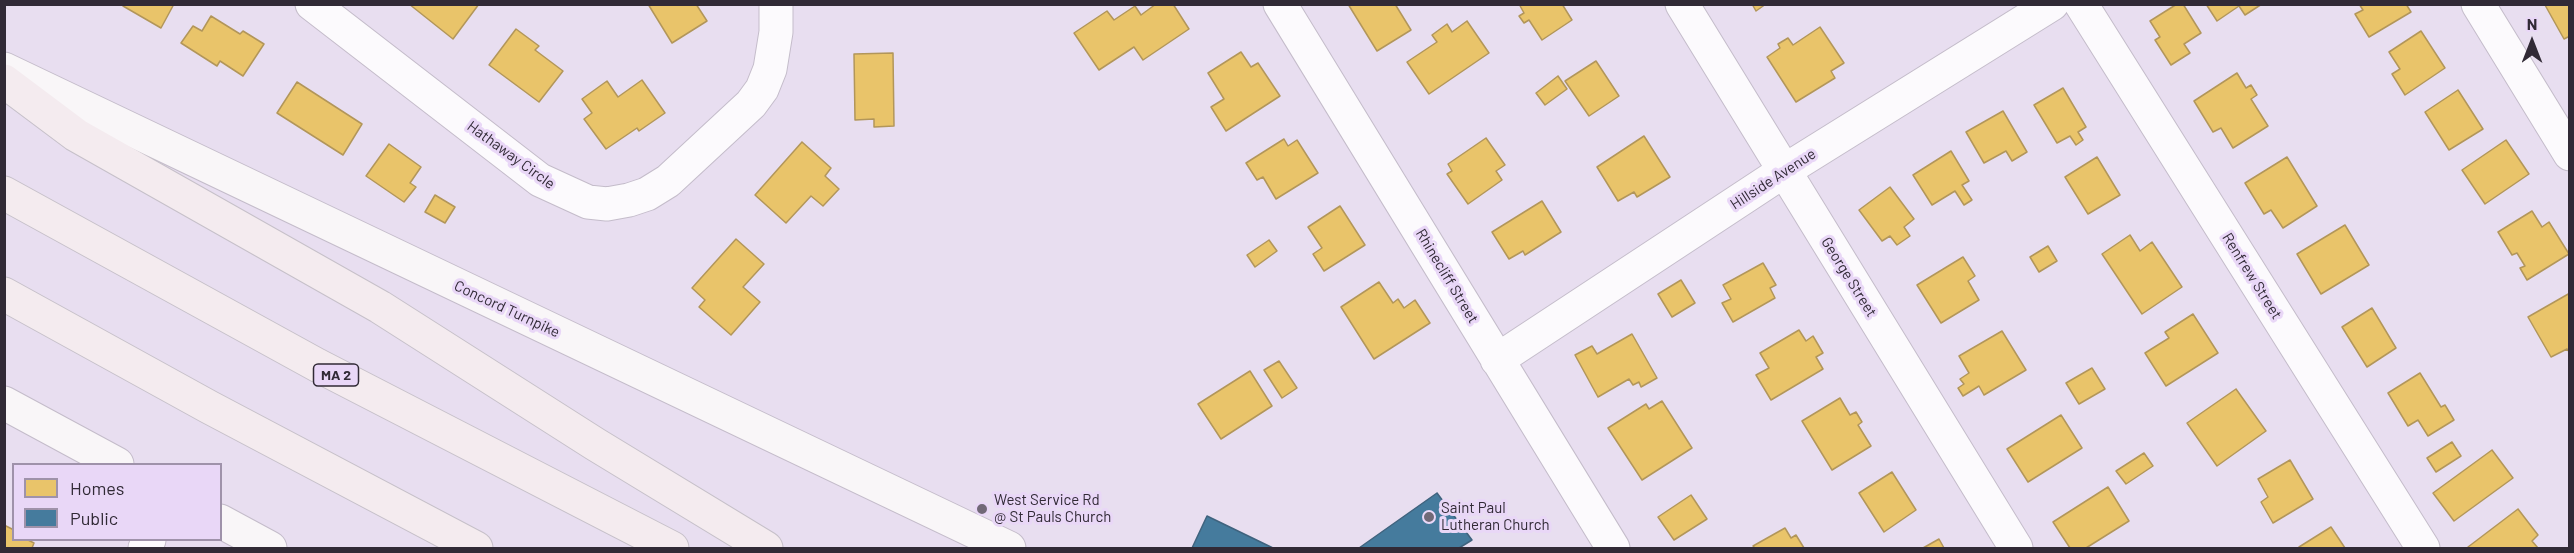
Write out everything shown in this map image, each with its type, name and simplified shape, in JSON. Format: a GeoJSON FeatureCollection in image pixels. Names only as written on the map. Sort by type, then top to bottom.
{"type":"FeatureCollection","features":[{"type":"Feature","properties":{"kind":"highway"},"geometry":{"type":"LineString","coordinates":[[4,81],[76,135],[380,307],[595,444],[766,549]]}},
{"type":"Feature","properties":{"kind":"highway","name":"MA 2"},"geometry":{"type":"LineString","coordinates":[[4,193],[327,370],[672,549]]}},
{"type":"Feature","properties":{"kind":"highway"},"geometry":{"type":"LineString","coordinates":[[4,294],[209,407],[476,549]]}},
{"type":"Feature","properties":{"kind":"main road","name":"Concord Turnpike"},"geometry":{"type":"LineString","coordinates":[[4,69],[1009,549]]}},
{"type":"Feature","properties":{"kind":"main road"},"geometry":{"type":"LineString","coordinates":[[4,403],[113,463]]}},
{"type":"Feature","properties":{"kind":"main road"},"geometry":{"type":"LineString","coordinates":[[222,522],[270,549]]}},
{"type":"Feature","properties":{"kind":"street","name":"Hathaway Circle"},"geometry":{"type":"LineString","coordinates":[[312,4],[540,180],[588,202],[607,204],[646,194],[668,181],[751,104],[762,89],[770,69],[776,32],[776,4]]}},
{"type":"Feature","properties":{"kind":"street","name":"Rhinecliff Street"},"geometry":{"type":"LineString","coordinates":[[1280,4],[1613,549]]}},
{"type":"Feature","properties":{"kind":"street","name":"George Street"},"geometry":{"type":"LineString","coordinates":[[1682,4],[2016,549]]}},
{"type":"Feature","properties":{"kind":"street","name":"Hillside Avenue"},"geometry":{"type":"LineString","coordinates":[[1497,360],[1784,171],[2052,4]]}},
{"type":"Feature","properties":{"kind":"street","name":"Renfrew Street"},"geometry":{"type":"LineString","coordinates":[[2081,4],[2423,549]]}},
{"type":"Feature","properties":{"kind":"street"},"geometry":{"type":"LineString","coordinates":[[2478,4],[2570,154]]}},
{"type":"Feature","properties":{"kind":"building: Homes"},"geometry":{"type":"Polygon","coordinates":[[[124,4],[174,4],[161,28],[123,6],[124,4]]]}},
{"type":"Feature","properties":{"kind":"building: Homes"},"geometry":{"type":"Polygon","coordinates":[[[409,4],[479,4],[453,39],[409,4]]]}},
{"type":"Feature","properties":{"kind":"building: Homes"},"geometry":{"type":"Polygon","coordinates":[[[648,4],[696,4],[707,21],[672,43],[648,4]]]}},
{"type":"Feature","properties":{"kind":"building: Homes"},"geometry":{"type":"Polygon","coordinates":[[[1156,4],[1173,4],[1189,29],[1143,60],[1134,47],[1099,70],[1074,33],[1107,11],[1114,20],[1135,6],[1141,15],[1156,4]]]}},
{"type":"Feature","properties":{"kind":"building: Homes"},"geometry":{"type":"Polygon","coordinates":[[[1348,4],[1395,4],[1411,30],[1377,51],[1348,4]]]}},
{"type":"Feature","properties":{"kind":"building: Homes"},"geometry":{"type":"Polygon","coordinates":[[[1519,4],[1562,4],[1572,20],[1542,40],[1529,20],[1524,23],[1519,16],[1524,13],[1519,4]]]}},
{"type":"Feature","properties":{"kind":"building: Homes"},"geometry":{"type":"Polygon","coordinates":[[[1752,4],[1766,4],[1756,11],[1752,4]]]}},
{"type":"Feature","properties":{"kind":"building: Homes"},"geometry":{"type":"Polygon","coordinates":[[[2177,4],[2183,4],[2201,33],[2184,44],[2190,53],[2171,65],[2155,40],[2160,37],[2150,21],[2177,4]]]}},
{"type":"Feature","properties":{"kind":"building: Homes"},"geometry":{"type":"Polygon","coordinates":[[[2206,4],[2262,4],[2245,15],[2239,6],[2217,21],[2206,4]]]}},
{"type":"Feature","properties":{"kind":"building: Homes"},"geometry":{"type":"Polygon","coordinates":[[[2359,4],[2406,4],[2411,12],[2369,37],[2355,14],[2363,10],[2359,4]]]}},
{"type":"Feature","properties":{"kind":"building: Homes"},"geometry":{"type":"Polygon","coordinates":[[[2570,4],[2570,36],[2564,39],[2545,5],[2570,4]]]}},
{"type":"Feature","properties":{"kind":"building: Homes"},"geometry":{"type":"Polygon","coordinates":[[[211,16],[240,34],[243,31],[264,44],[243,76],[220,61],[217,66],[181,43],[193,26],[202,31],[211,16]]]}},
{"type":"Feature","properties":{"kind":"building: Homes"},"geometry":{"type":"Polygon","coordinates":[[[1467,21],[1489,53],[1429,94],[1407,62],[1437,42],[1432,35],[1447,24],[1452,32],[1467,21]]]}},
{"type":"Feature","properties":{"kind":"building: Homes"},"geometry":{"type":"Polygon","coordinates":[[[1820,27],[1844,63],[1831,71],[1835,78],[1796,102],[1767,57],[1780,48],[1778,44],[1788,38],[1793,45],[1820,27]]]}},
{"type":"Feature","properties":{"kind":"building: Homes"},"geometry":{"type":"Polygon","coordinates":[[[516,29],[539,46],[535,50],[563,71],[539,102],[489,65],[516,29]]]}},
{"type":"Feature","properties":{"kind":"building: Homes"},"geometry":{"type":"Polygon","coordinates":[[[2421,31],[2445,68],[2405,95],[2392,74],[2400,69],[2389,52],[2421,31]]]}},
{"type":"Feature","properties":{"kind":"building: Homes"},"geometry":{"type":"Polygon","coordinates":[[[1241,52],[1251,67],[1258,63],[1280,96],[1226,131],[1211,107],[1224,99],[1208,73],[1241,52]]]}},
{"type":"Feature","properties":{"kind":"building: Homes"},"geometry":{"type":"Polygon","coordinates":[[[893,53],[894,126],[874,127],[874,119],[855,120],[854,54],[893,53]]]}},
{"type":"Feature","properties":{"kind":"building: Homes"},"geometry":{"type":"Polygon","coordinates":[[[1596,61],[1619,96],[1589,116],[1565,81],[1596,61]]]}},
{"type":"Feature","properties":{"kind":"building: Homes"},"geometry":{"type":"Polygon","coordinates":[[[2237,73],[2246,88],[2251,85],[2257,95],[2251,99],[2268,126],[2233,148],[2221,128],[2213,132],[2194,101],[2237,73]]]}},
{"type":"Feature","properties":{"kind":"building: Homes"},"geometry":{"type":"Polygon","coordinates":[[[1558,76],[1567,89],[1545,105],[1536,93],[1558,76]]]}},
{"type":"Feature","properties":{"kind":"building: Homes"},"geometry":{"type":"Polygon","coordinates":[[[642,80],[665,113],[639,131],[637,128],[606,149],[584,119],[592,113],[582,99],[607,81],[618,97],[642,80]]]}},
{"type":"Feature","properties":{"kind":"building: Homes"},"geometry":{"type":"Polygon","coordinates":[[[297,82],[362,124],[343,155],[277,113],[297,82]]]}},
{"type":"Feature","properties":{"kind":"building: Homes"},"geometry":{"type":"Polygon","coordinates":[[[2063,88],[2086,127],[2078,132],[2083,140],[2076,145],[2070,136],[2057,143],[2034,105],[2063,88]]]}},
{"type":"Feature","properties":{"kind":"building: Homes"},"geometry":{"type":"Polygon","coordinates":[[[2458,90],[2483,129],[2449,150],[2425,112],[2458,90]]]}},
{"type":"Feature","properties":{"kind":"building: Homes"},"geometry":{"type":"Polygon","coordinates":[[[2003,111],[2027,152],[2012,161],[2006,151],[1984,163],[1966,132],[2003,111]]]}},
{"type":"Feature","properties":{"kind":"building: Homes"},"geometry":{"type":"Polygon","coordinates":[[[1644,136],[1670,177],[1637,197],[1634,192],[1618,201],[1597,167],[1644,136]]]}},
{"type":"Feature","properties":{"kind":"building: Homes"},"geometry":{"type":"Polygon","coordinates":[[[1486,138],[1505,165],[1496,171],[1502,180],[1468,204],[1447,174],[1452,171],[1448,164],[1486,138]]]}},
{"type":"Feature","properties":{"kind":"building: Homes"},"geometry":{"type":"Polygon","coordinates":[[[1284,139],[1288,146],[1297,140],[1318,173],[1276,199],[1263,177],[1257,180],[1246,163],[1284,139]]]}},
{"type":"Feature","properties":{"kind":"building: Homes"},"geometry":{"type":"Polygon","coordinates":[[[2506,140],[2529,174],[2485,204],[2462,170],[2506,140]]]}},
{"type":"Feature","properties":{"kind":"building: Homes"},"geometry":{"type":"Polygon","coordinates":[[[802,142],[831,168],[825,176],[839,189],[823,206],[811,196],[786,223],[755,195],[802,142]]]}},
{"type":"Feature","properties":{"kind":"building: Homes"},"geometry":{"type":"Polygon","coordinates":[[[389,144],[421,167],[410,183],[416,187],[404,202],[366,176],[389,144]]]}},
{"type":"Feature","properties":{"kind":"building: Homes"},"geometry":{"type":"Polygon","coordinates":[[[1951,151],[1969,181],[1962,185],[1972,200],[1964,205],[1955,191],[1932,205],[1913,175],[1951,151]]]}},
{"type":"Feature","properties":{"kind":"building: Homes"},"geometry":{"type":"Polygon","coordinates":[[[2097,157],[2120,195],[2088,214],[2065,177],[2097,157]]]}},
{"type":"Feature","properties":{"kind":"building: Homes"},"geometry":{"type":"Polygon","coordinates":[[[2287,157],[2317,206],[2283,228],[2271,210],[2264,214],[2245,183],[2287,157]]]}},
{"type":"Feature","properties":{"kind":"building: Homes"},"geometry":{"type":"Polygon","coordinates":[[[1890,187],[1914,219],[1904,227],[1910,236],[1897,245],[1890,236],[1882,241],[1859,210],[1890,187]]]}},
{"type":"Feature","properties":{"kind":"building: Homes"},"geometry":{"type":"Polygon","coordinates":[[[435,195],[455,207],[445,223],[425,212],[435,195]]]}},
{"type":"Feature","properties":{"kind":"building: Homes"},"geometry":{"type":"Polygon","coordinates":[[[1542,201],[1561,232],[1525,255],[1523,251],[1509,259],[1492,232],[1542,201]]]}},
{"type":"Feature","properties":{"kind":"building: Homes"},"geometry":{"type":"Polygon","coordinates":[[[1340,206],[1365,245],[1324,271],[1313,254],[1322,248],[1308,227],[1340,206]]]}},
{"type":"Feature","properties":{"kind":"building: Homes"},"geometry":{"type":"Polygon","coordinates":[[[2532,211],[2542,227],[2549,222],[2569,254],[2527,280],[2520,268],[2525,266],[2517,253],[2512,255],[2498,232],[2532,211]]]}},
{"type":"Feature","properties":{"kind":"building: Homes"},"geometry":{"type":"Polygon","coordinates":[[[2345,225],[2369,265],[2321,294],[2297,254],[2345,225]]]}},
{"type":"Feature","properties":{"kind":"building: Homes"},"geometry":{"type":"Polygon","coordinates":[[[2130,235],[2140,251],[2152,242],[2182,287],[2142,314],[2102,254],[2130,235]]]}},
{"type":"Feature","properties":{"kind":"building: Homes"},"geometry":{"type":"Polygon","coordinates":[[[736,239],[764,264],[743,287],[760,302],[731,335],[699,307],[705,300],[692,288],[736,239]]]}},
{"type":"Feature","properties":{"kind":"building: Homes"},"geometry":{"type":"Polygon","coordinates":[[[1269,240],[1277,251],[1255,267],[1247,255],[1269,240]]]}},
{"type":"Feature","properties":{"kind":"building: Homes"},"geometry":{"type":"Polygon","coordinates":[[[2048,246],[2057,261],[2039,272],[2030,257],[2048,246]]]}},
{"type":"Feature","properties":{"kind":"building: Homes"},"geometry":{"type":"Polygon","coordinates":[[[1963,257],[1975,276],[1968,281],[1979,300],[1941,323],[1917,285],[1963,257]]]}},
{"type":"Feature","properties":{"kind":"building: Homes"},"geometry":{"type":"Polygon","coordinates":[[[1763,263],[1776,285],[1770,288],[1775,298],[1733,322],[1722,303],[1731,299],[1723,285],[1763,263]]]}},
{"type":"Feature","properties":{"kind":"building: Homes"},"geometry":{"type":"Polygon","coordinates":[[[1681,280],[1695,303],[1672,317],[1658,294],[1681,280]]]}},
{"type":"Feature","properties":{"kind":"building: Homes"},"geometry":{"type":"Polygon","coordinates":[[[1379,282],[1393,303],[1398,299],[1404,308],[1415,300],[1430,323],[1374,359],[1341,307],[1379,282]]]}},
{"type":"Feature","properties":{"kind":"building: Homes"},"geometry":{"type":"Polygon","coordinates":[[[2570,293],[2570,353],[2567,349],[2551,357],[2528,317],[2570,293]]]}},
{"type":"Feature","properties":{"kind":"building: Homes"},"geometry":{"type":"Polygon","coordinates":[[[2372,308],[2396,348],[2367,367],[2342,327],[2372,308]]]}},
{"type":"Feature","properties":{"kind":"building: Homes"},"geometry":{"type":"Polygon","coordinates":[[[2193,314],[2218,353],[2166,386],[2145,353],[2169,338],[2165,332],[2193,314]]]}},
{"type":"Feature","properties":{"kind":"building: Homes"},"geometry":{"type":"Polygon","coordinates":[[[1799,330],[1806,341],[1813,336],[1823,353],[1816,357],[1823,369],[1771,400],[1756,375],[1769,368],[1760,353],[1799,330]]]}},
{"type":"Feature","properties":{"kind":"building: Homes"},"geometry":{"type":"Polygon","coordinates":[[[2002,331],[2026,370],[1984,395],[1979,386],[1963,396],[1958,388],[1964,384],[1960,379],[1969,373],[1959,356],[2002,331]]]}},
{"type":"Feature","properties":{"kind":"building: Homes"},"geometry":{"type":"Polygon","coordinates":[[[1632,334],[1657,378],[1641,387],[1639,382],[1633,385],[1629,379],[1598,397],[1575,355],[1592,346],[1597,354],[1632,334]]]}},
{"type":"Feature","properties":{"kind":"building: Homes"},"geometry":{"type":"Polygon","coordinates":[[[1279,361],[1297,388],[1282,398],[1264,370],[1279,361]]]}},
{"type":"Feature","properties":{"kind":"building: Homes"},"geometry":{"type":"Polygon","coordinates":[[[2092,368],[2105,389],[2079,404],[2066,383],[2092,368]]]}},
{"type":"Feature","properties":{"kind":"building: Homes"},"geometry":{"type":"Polygon","coordinates":[[[1250,371],[1272,406],[1221,439],[1198,404],[1250,371]]]}},
{"type":"Feature","properties":{"kind":"building: Homes"},"geometry":{"type":"Polygon","coordinates":[[[2420,373],[2441,407],[2445,405],[2454,420],[2428,436],[2418,420],[2408,426],[2388,393],[2420,373]]]}},
{"type":"Feature","properties":{"kind":"building: Homes"},"geometry":{"type":"Polygon","coordinates":[[[2236,389],[2266,431],[2217,466],[2187,423],[2236,389]]]}},
{"type":"Feature","properties":{"kind":"building: Homes"},"geometry":{"type":"Polygon","coordinates":[[[1840,398],[1850,415],[1856,412],[1862,422],[1858,425],[1871,446],[1832,470],[1802,421],[1840,398]]]}},
{"type":"Feature","properties":{"kind":"building: Homes"},"geometry":{"type":"Polygon","coordinates":[[[1662,401],[1692,448],[1642,480],[1608,428],[1646,404],[1649,409],[1662,401]]]}},
{"type":"Feature","properties":{"kind":"building: Homes"},"geometry":{"type":"Polygon","coordinates":[[[2061,415],[2082,448],[2028,482],[2007,449],[2061,415]]]}},
{"type":"Feature","properties":{"kind":"building: Homes"},"geometry":{"type":"Polygon","coordinates":[[[2452,442],[2461,456],[2436,472],[2427,458],[2452,442]]]}},
{"type":"Feature","properties":{"kind":"building: Homes"},"geometry":{"type":"Polygon","coordinates":[[[2492,450],[2513,478],[2454,521],[2433,493],[2492,450]]]}},
{"type":"Feature","properties":{"kind":"building: Homes"},"geometry":{"type":"Polygon","coordinates":[[[2144,453],[2153,466],[2126,484],[2116,471],[2144,453]]]}},
{"type":"Feature","properties":{"kind":"building: Homes"},"geometry":{"type":"Polygon","coordinates":[[[2290,460],[2313,499],[2273,523],[2261,502],[2268,497],[2258,479],[2290,460]]]}},
{"type":"Feature","properties":{"kind":"building: Homes"},"geometry":{"type":"Polygon","coordinates":[[[1892,472],[1916,510],[1884,532],[1859,493],[1892,472]]]}},
{"type":"Feature","properties":{"kind":"building: Homes"},"geometry":{"type":"Polygon","coordinates":[[[2108,487],[2129,521],[2086,548],[2070,548],[2053,522],[2108,487]]]}},
{"type":"Feature","properties":{"kind":"building: Homes"},"geometry":{"type":"Polygon","coordinates":[[[1691,495],[1707,519],[1674,540],[1658,517],[1691,495]]]}},
{"type":"Feature","properties":{"kind":"building: Homes"},"geometry":{"type":"Polygon","coordinates":[[[2518,509],[2538,535],[2532,541],[2538,548],[2468,547],[2518,509]]]}},
{"type":"Feature","properties":{"kind":"building: Homes"},"geometry":{"type":"Polygon","coordinates":[[[4,525],[12,529],[12,541],[34,543],[32,548],[4,548],[4,525]]]}},
{"type":"Feature","properties":{"kind":"building: Homes"},"geometry":{"type":"Polygon","coordinates":[[[2331,527],[2345,548],[2299,548],[2299,547],[2331,527]]]}},
{"type":"Feature","properties":{"kind":"building: Homes"},"geometry":{"type":"Polygon","coordinates":[[[1785,528],[1791,538],[1796,535],[1804,548],[1755,548],[1753,546],[1785,528]]]}},
{"type":"Feature","properties":{"kind":"building: Homes"},"geometry":{"type":"Polygon","coordinates":[[[1939,539],[1944,548],[1923,548],[1939,539]]]}},
{"type":"Feature","properties":{"kind":"building: Public","name":"Saint Paul Lutheran Church"},"geometry":{"type":"Polygon","coordinates":[[[1437,493],[1472,540],[1459,548],[1359,548],[1437,493]]]}},
{"type":"Feature","properties":{"kind":"building: Public"},"geometry":{"type":"Polygon","coordinates":[[[1207,516],[1273,548],[1192,548],[1207,516]]]}},
{"type":"Feature","properties":{"kind":"place","name":"West Service Rd @ St Pauls Church"},"geometry":{"type":"Point","coordinates":[982,509]}},
{"type":"Feature","properties":{"kind":"place","name":"Saint Paul Lutheran Church"},"geometry":{"type":"Point","coordinates":[1429,517]}}]}
